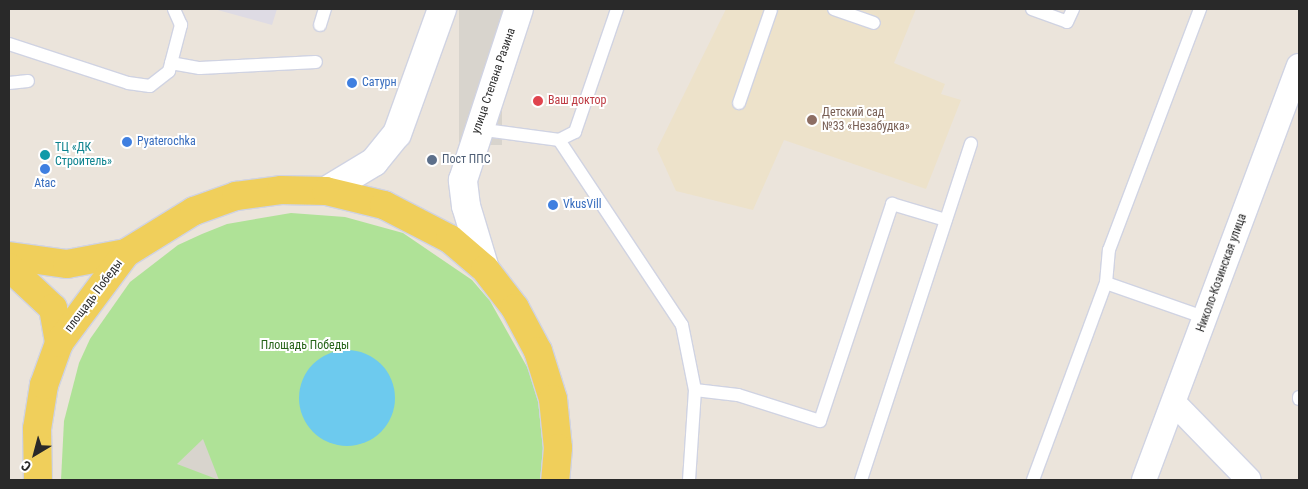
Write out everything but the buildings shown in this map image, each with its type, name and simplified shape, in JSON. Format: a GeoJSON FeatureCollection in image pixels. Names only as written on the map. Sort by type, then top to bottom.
{"type":"FeatureCollection","features":[{"type":"Feature","properties":{"kind":"main road"},"geometry":{"type":"LineString","coordinates":[[326,191],[374,162],[397,134],[442,9]]}},
{"type":"Feature","properties":{"kind":"main road","name":"улица Степана Разина"},"geometry":{"type":"LineString","coordinates":[[484,269],[466,206],[463,180],[518,9]]}},
{"type":"Feature","properties":{"kind":"main road","name":"площадь Победы"},"geometry":{"type":"LineString","coordinates":[[38,480],[37,429],[44,385],[59,343],[126,253],[194,211],[236,196],[281,190],[326,191],[411,216],[450,239],[484,269],[515,308],[538,352],[553,399],[558,448],[556,480]]}},
{"type":"Feature","properties":{"kind":"main road"},"geometry":{"type":"LineString","coordinates":[[9,256],[67,264],[126,253]]}},
{"type":"Feature","properties":{"kind":"main road"},"geometry":{"type":"LineString","coordinates":[[9,267],[53,308],[59,343]]}},
{"type":"Feature","properties":{"kind":"street","name":"Николо-Козинская улица"},"geometry":{"type":"LineString","coordinates":[[1144,480],[1299,68]]}},
{"type":"Feature","properties":{"kind":"street"},"geometry":{"type":"LineString","coordinates":[[1174,403],[1249,480]]}},
{"type":"Feature","properties":{"kind":"lane"},"geometry":{"type":"LineString","coordinates":[[9,44],[128,84],[150,86],[169,70],[181,26],[174,9]]}},
{"type":"Feature","properties":{"kind":"lane"},"geometry":{"type":"LineString","coordinates":[[320,25],[325,9]]}},
{"type":"Feature","properties":{"kind":"lane"},"geometry":{"type":"LineString","coordinates":[[478,129],[559,140],[575,132],[617,9]]}},
{"type":"Feature","properties":{"kind":"lane"},"geometry":{"type":"LineString","coordinates":[[739,103],[770,9]]}},
{"type":"Feature","properties":{"kind":"lane"},"geometry":{"type":"LineString","coordinates":[[834,9],[874,23]]}},
{"type":"Feature","properties":{"kind":"lane"},"geometry":{"type":"LineString","coordinates":[[1032,9],[1067,22],[1073,9]]}},
{"type":"Feature","properties":{"kind":"lane"},"geometry":{"type":"LineString","coordinates":[[1034,480],[1106,283],[1109,250],[1200,9]]}},
{"type":"Feature","properties":{"kind":"lane"},"geometry":{"type":"LineString","coordinates":[[171,63],[200,68],[316,62]]}},
{"type":"Feature","properties":{"kind":"lane"},"geometry":{"type":"LineString","coordinates":[[9,83],[28,81]]}},
{"type":"Feature","properties":{"kind":"lane"},"geometry":{"type":"LineString","coordinates":[[559,140],[682,325],[695,390],[689,480]]}},
{"type":"Feature","properties":{"kind":"lane"},"geometry":{"type":"LineString","coordinates":[[861,480],[972,144]]}},
{"type":"Feature","properties":{"kind":"lane"},"geometry":{"type":"LineString","coordinates":[[695,390],[738,395],[820,421],[892,204],[946,220]]}},
{"type":"Feature","properties":{"kind":"lane"},"geometry":{"type":"LineString","coordinates":[[1106,283],[1206,318]]}},
{"type":"Feature","properties":{"kind":"shaded area"},"geometry":{"type":"Polygon","coordinates":[[[214,9],[277,9],[272,25],[214,9]]]}},
{"type":"Feature","properties":{"kind":"shaded area"},"geometry":{"type":"Polygon","coordinates":[[[459,9],[502,9],[502,145],[459,145],[459,9]]]}},
{"type":"Feature","properties":{"kind":"shaded area","name":"Детский сад №33 «Незабудка»"},"geometry":{"type":"Polygon","coordinates":[[[726,9],[916,9],[894,63],[945,84],[941,94],[961,100],[926,189],[784,140],[753,210],[676,191],[657,149],[726,9]]]}},
{"type":"Feature","properties":{"kind":"shaded area"},"geometry":{"type":"Polygon","coordinates":[[[203,439],[219,480],[177,464],[203,439]]]}},
{"type":"Feature","properties":{"kind":"green space","name":"Площадь Победы"},"geometry":{"type":"Polygon","coordinates":[[[291,213],[345,217],[403,233],[472,280],[490,301],[531,374],[544,412],[548,480],[61,480],[64,421],[79,363],[90,339],[130,282],[178,245],[202,234],[227,224],[291,213]]]}},
{"type":"Feature","properties":{"kind":"water"},"geometry":{"type":"Polygon","coordinates":[[[347,350],[365,354],[381,364],[391,380],[395,398],[391,416],[381,432],[365,442],[347,446],[329,442],[313,432],[303,416],[299,398],[303,380],[313,364],[329,354],[347,350]]]}},
{"type":"Feature","properties":{"kind":"place","name":"Сатурн"},"geometry":{"type":"Point","coordinates":[352,83]}},
{"type":"Feature","properties":{"kind":"place","name":"Ваш доктор"},"geometry":{"type":"Point","coordinates":[538,101]}},
{"type":"Feature","properties":{"kind":"place","name":"Детский сад №33 «Незабудка»"},"geometry":{"type":"Point","coordinates":[812,120]}},
{"type":"Feature","properties":{"kind":"place","name":"Pyaterochka"},"geometry":{"type":"Point","coordinates":[127,142]}},
{"type":"Feature","properties":{"kind":"place","name":"ТЦ «ДК Строитель»"},"geometry":{"type":"Point","coordinates":[45,155]}},
{"type":"Feature","properties":{"kind":"place","name":"Пост ППС"},"geometry":{"type":"Point","coordinates":[432,160]}},
{"type":"Feature","properties":{"kind":"place","name":"Atac"},"geometry":{"type":"Point","coordinates":[45,169]}},
{"type":"Feature","properties":{"kind":"place","name":"VkusVill"},"geometry":{"type":"Point","coordinates":[553,205]}}]}
